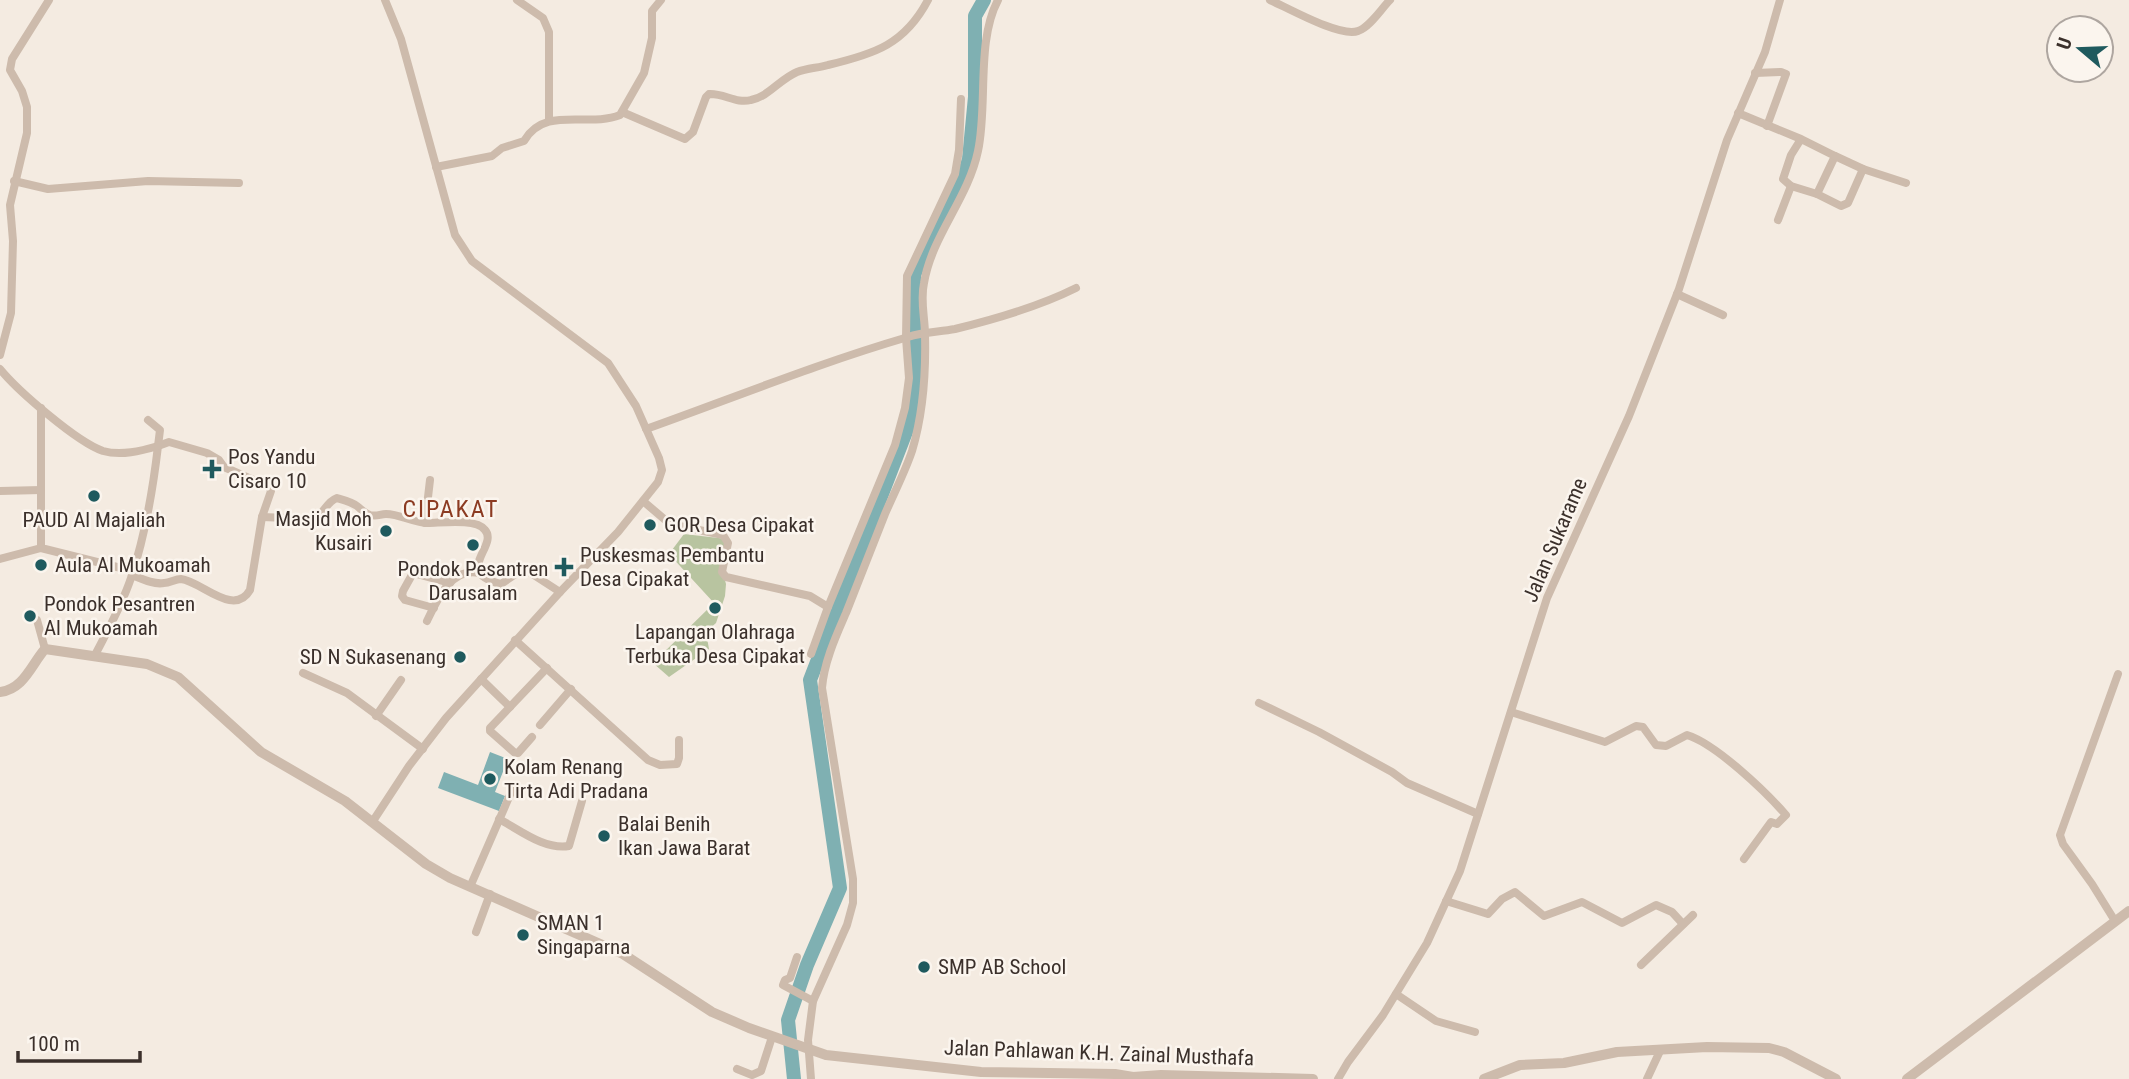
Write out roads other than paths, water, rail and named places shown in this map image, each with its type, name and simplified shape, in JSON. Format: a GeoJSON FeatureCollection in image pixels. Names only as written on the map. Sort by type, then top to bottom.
{"type":"FeatureCollection","features":[{"type":"Feature","properties":{"kind":"street"},"geometry":{"type":"LineString","coordinates":[[0,355],[11,313],[13,241],[10,205],[27,133],[27,107],[22,91],[10,70],[12,59],[49,0]]}},
{"type":"Feature","properties":{"kind":"street"},"geometry":{"type":"LineString","coordinates":[[373,821],[409,766],[446,718],[559,592],[618,532],[658,482],[662,470],[627,390],[608,363],[472,261],[455,235],[401,39],[385,0]]}},
{"type":"Feature","properties":{"kind":"street"},"geometry":{"type":"LineString","coordinates":[[517,0],[543,19],[549,32],[549,120]]}},
{"type":"Feature","properties":{"kind":"street"},"geometry":{"type":"LineString","coordinates":[[436,167],[492,156],[502,148],[524,141],[529,133],[549,120],[610,118],[622,112],[644,74],[652,38],[652,11],[661,0]]}},
{"type":"Feature","properties":{"kind":"street"},"geometry":{"type":"LineString","coordinates":[[622,112],[685,139],[693,132],[709,94],[741,102],[755,100],[785,78],[800,71],[880,48],[902,36],[919,18],[928,0]]}},
{"type":"Feature","properties":{"kind":"street"},"geometry":{"type":"LineString","coordinates":[[811,1079],[805,1049],[813,1001],[848,925],[853,903],[853,879],[822,688],[823,675],[840,622],[911,453],[922,411],[922,306],[926,272],[933,252],[964,193],[979,148],[986,37],[998,0]]}},
{"type":"Feature","properties":{"kind":"street"},"geometry":{"type":"LineString","coordinates":[[1270,0],[1338,30],[1355,33],[1362,30],[1390,0]]}},
{"type":"Feature","properties":{"kind":"street","name":"Jalan Sukarame"},"geometry":{"type":"LineString","coordinates":[[1338,1079],[1427,943],[1460,871],[1547,598],[1629,416],[1677,294],[1714,177],[1765,52],[1780,0]]}},
{"type":"Feature","properties":{"kind":"street"},"geometry":{"type":"LineString","coordinates":[[1755,73],[1786,74],[1767,126]]}},
{"type":"Feature","properties":{"kind":"street"},"geometry":{"type":"LineString","coordinates":[[811,654],[895,445],[905,408],[909,378],[907,276],[947,192],[957,164],[961,99]]}},
{"type":"Feature","properties":{"kind":"street"},"geometry":{"type":"LineString","coordinates":[[1738,113],[1863,169],[1906,183]]}},
{"type":"Feature","properties":{"kind":"street"},"geometry":{"type":"LineString","coordinates":[[1801,139],[1783,176],[1791,186],[1844,206],[1848,203],[1863,169]]}},
{"type":"Feature","properties":{"kind":"street"},"geometry":{"type":"LineString","coordinates":[[1817,194],[1835,156]]}},
{"type":"Feature","properties":{"kind":"street"},"geometry":{"type":"LineString","coordinates":[[14,181],[48,189],[148,181],[239,183]]}},
{"type":"Feature","properties":{"kind":"street"},"geometry":{"type":"LineString","coordinates":[[1778,220],[1791,186]]}},
{"type":"Feature","properties":{"kind":"street"},"geometry":{"type":"LineString","coordinates":[[646,429],[810,368],[908,337],[953,329],[1016,312],[1055,299],[1076,288]]}},
{"type":"Feature","properties":{"kind":"street"},"geometry":{"type":"LineString","coordinates":[[1677,294],[1723,314]]}},
{"type":"Feature","properties":{"kind":"street"},"geometry":{"type":"LineString","coordinates":[[0,369],[41,408],[91,446],[106,452],[121,453],[169,442],[207,453],[217,458],[224,467],[269,486],[271,491],[262,517],[250,590],[245,598],[238,601],[221,598],[182,579],[164,583],[41,548],[0,559]]}},
{"type":"Feature","properties":{"kind":"street"},"geometry":{"type":"LineString","coordinates":[[41,408],[41,548]]}},
{"type":"Feature","properties":{"kind":"street"},"geometry":{"type":"LineString","coordinates":[[95,656],[115,617],[132,573],[147,515],[160,430],[148,420]]}},
{"type":"Feature","properties":{"kind":"street"},"geometry":{"type":"LineString","coordinates":[[425,523],[430,480]]}},
{"type":"Feature","properties":{"kind":"street"},"geometry":{"type":"LineString","coordinates":[[0,491],[41,490]]}},
{"type":"Feature","properties":{"kind":"street"},"geometry":{"type":"LineString","coordinates":[[262,517],[314,519],[320,516],[330,500],[337,498],[374,517],[385,514],[425,523],[454,520],[484,528],[487,537],[478,566],[479,573]]}},
{"type":"Feature","properties":{"kind":"street"},"geometry":{"type":"LineString","coordinates":[[643,501],[670,524],[723,534],[728,543],[722,572],[726,577],[810,596],[828,607]]}},
{"type":"Feature","properties":{"kind":"street"},"geometry":{"type":"LineString","coordinates":[[427,621],[450,583],[462,573],[479,573],[489,581],[501,584],[526,570],[559,592]]}},
{"type":"Feature","properties":{"kind":"street"},"geometry":{"type":"LineString","coordinates":[[434,608],[405,600],[402,596],[413,573],[450,583]]}},
{"type":"Feature","properties":{"kind":"street"},"geometry":{"type":"LineString","coordinates":[[825,617],[840,622]]}},
{"type":"Feature","properties":{"kind":"street"},"geometry":{"type":"LineString","coordinates":[[0,692],[18,686],[46,649],[37,620]]}},
{"type":"Feature","properties":{"kind":"street"},"geometry":{"type":"LineString","coordinates":[[515,640],[648,760],[660,765],[677,764],[679,740]]}},
{"type":"Feature","properties":{"kind":"street","name":"Jalan Pahlawan K.H. Zainal Musthafa"},"geometry":{"type":"LineString","coordinates":[[46,649],[148,664],[178,677],[261,752],[345,801],[426,864],[470,887],[624,954],[712,1012],[805,1049],[845,1058],[981,1072],[1068,1076],[1115,1074],[1133,1078],[1313,1079]]}},
{"type":"Feature","properties":{"kind":"street"},"geometry":{"type":"LineString","coordinates":[[532,737],[521,750],[515,752],[490,731],[490,728],[547,668]]}},
{"type":"Feature","properties":{"kind":"street"},"geometry":{"type":"LineString","coordinates":[[303,673],[338,688],[423,749]]}},
{"type":"Feature","properties":{"kind":"street"},"geometry":{"type":"LineString","coordinates":[[2115,921],[2063,845],[2060,835],[2118,674]]}},
{"type":"Feature","properties":{"kind":"street"},"geometry":{"type":"LineString","coordinates":[[481,679],[510,707]]}},
{"type":"Feature","properties":{"kind":"street"},"geometry":{"type":"LineString","coordinates":[[376,716],[401,680]]}},
{"type":"Feature","properties":{"kind":"street"},"geometry":{"type":"LineString","coordinates":[[540,726],[571,690]]}},
{"type":"Feature","properties":{"kind":"street"},"geometry":{"type":"LineString","coordinates":[[1259,704],[1319,732],[1407,783],[1478,814]]}},
{"type":"Feature","properties":{"kind":"street"},"geometry":{"type":"LineString","coordinates":[[1511,712],[1605,742],[1636,726],[1643,727],[1656,745],[1665,746],[1687,735],[1701,741],[1733,765],[1786,815],[1778,824],[1771,822],[1744,859]]}},
{"type":"Feature","properties":{"kind":"street"},"geometry":{"type":"LineString","coordinates":[[470,887],[513,788]]}},
{"type":"Feature","properties":{"kind":"street"},"geometry":{"type":"LineString","coordinates":[[499,819],[538,841],[560,848],[569,846],[582,802]]}},
{"type":"Feature","properties":{"kind":"street"},"geometry":{"type":"LineString","coordinates":[[1446,901],[1488,914],[1502,899],[1515,892],[1544,916],[1582,902],[1622,923],[1656,905],[1672,912],[1683,924]]}},
{"type":"Feature","properties":{"kind":"street"},"geometry":{"type":"LineString","coordinates":[[476,932],[490,894]]}},
{"type":"Feature","properties":{"kind":"street"},"geometry":{"type":"LineString","coordinates":[[1907,1079],[2129,911]]}},
{"type":"Feature","properties":{"kind":"street"},"geometry":{"type":"LineString","coordinates":[[1641,965],[1693,915]]}},
{"type":"Feature","properties":{"kind":"street"},"geometry":{"type":"LineString","coordinates":[[797,957],[790,978],[785,980],[783,985],[813,1001]]}},
{"type":"Feature","properties":{"kind":"street"},"geometry":{"type":"LineString","coordinates":[[1396,994],[1436,1021],[1475,1032]]}},
{"type":"Feature","properties":{"kind":"street"},"geometry":{"type":"LineString","coordinates":[[737,1069],[752,1075],[761,1071],[775,1038]]}},
{"type":"Feature","properties":{"kind":"street"},"geometry":{"type":"LineString","coordinates":[[1485,1079],[1520,1065],[1564,1063],[1617,1052],[1707,1047],[1769,1048],[1784,1052],[1836,1079]]}},
{"type":"Feature","properties":{"kind":"street"},"geometry":{"type":"LineString","coordinates":[[1647,1079],[1660,1051]]}},
{"type":"Feature","properties":{"kind":"water","name":"Kolam Renang Tirta Adi Pradana"},"geometry":{"type":"Polygon","coordinates":[[[490,752],[508,759],[495,792],[505,796],[499,811],[438,788],[444,772],[478,785],[490,752]]]}},
{"type":"Feature","properties":{"kind":"waterway"},"geometry":{"type":"LineString","coordinates":[[794,1079],[788,1020],[807,965],[840,888],[810,680],[916,406],[914,275],[964,175],[969,159],[975,97],[975,16],[984,0]]}},
{"type":"Feature","properties":{"kind":"place","name":"Pos Yandu Cisaro 10"},"geometry":{"type":"Point","coordinates":[212,469]}},
{"type":"Feature","properties":{"kind":"place","name":"PAUD Al Majaliah"},"geometry":{"type":"Point","coordinates":[94,496]}},
{"type":"Feature","properties":{"kind":"place","name":"GOR Desa Cipakat"},"geometry":{"type":"Point","coordinates":[650,525]}},
{"type":"Feature","properties":{"kind":"place","name":"Masjid Moh Kusairi"},"geometry":{"type":"Point","coordinates":[386,531]}},
{"type":"Feature","properties":{"kind":"place","name":"Pondok Pesantren Darusalam"},"geometry":{"type":"Point","coordinates":[473,545]}},
{"type":"Feature","properties":{"kind":"place","name":"Aula Al Mukoamah"},"geometry":{"type":"Point","coordinates":[41,565]}},
{"type":"Feature","properties":{"kind":"place","name":"Puskesmas Pembantu Desa Cipakat"},"geometry":{"type":"Point","coordinates":[564,567]}},
{"type":"Feature","properties":{"kind":"place","name":"Lapangan Olahraga Terbuka Desa Cipakat"},"geometry":{"type":"Point","coordinates":[715,608]}},
{"type":"Feature","properties":{"kind":"place","name":"Pondok Pesantren Al Mukoamah"},"geometry":{"type":"Point","coordinates":[30,616]}},
{"type":"Feature","properties":{"kind":"place","name":"SD N Sukasenang"},"geometry":{"type":"Point","coordinates":[460,657]}},
{"type":"Feature","properties":{"kind":"place","name":"Kolam Renang Tirta Adi Pradana"},"geometry":{"type":"Point","coordinates":[490,779]}},
{"type":"Feature","properties":{"kind":"place","name":"Balai Benih Ikan Jawa Barat"},"geometry":{"type":"Point","coordinates":[604,836]}},
{"type":"Feature","properties":{"kind":"place","name":"SMAN 1 Singaparna"},"geometry":{"type":"Point","coordinates":[523,935]}},
{"type":"Feature","properties":{"kind":"place","name":"SMP AB School"},"geometry":{"type":"Point","coordinates":[924,967]}},
{"type":"Feature","properties":{"kind":"district","name":"CIPAKAT"},"geometry":{"type":"Point","coordinates":[451,509]}}]}
